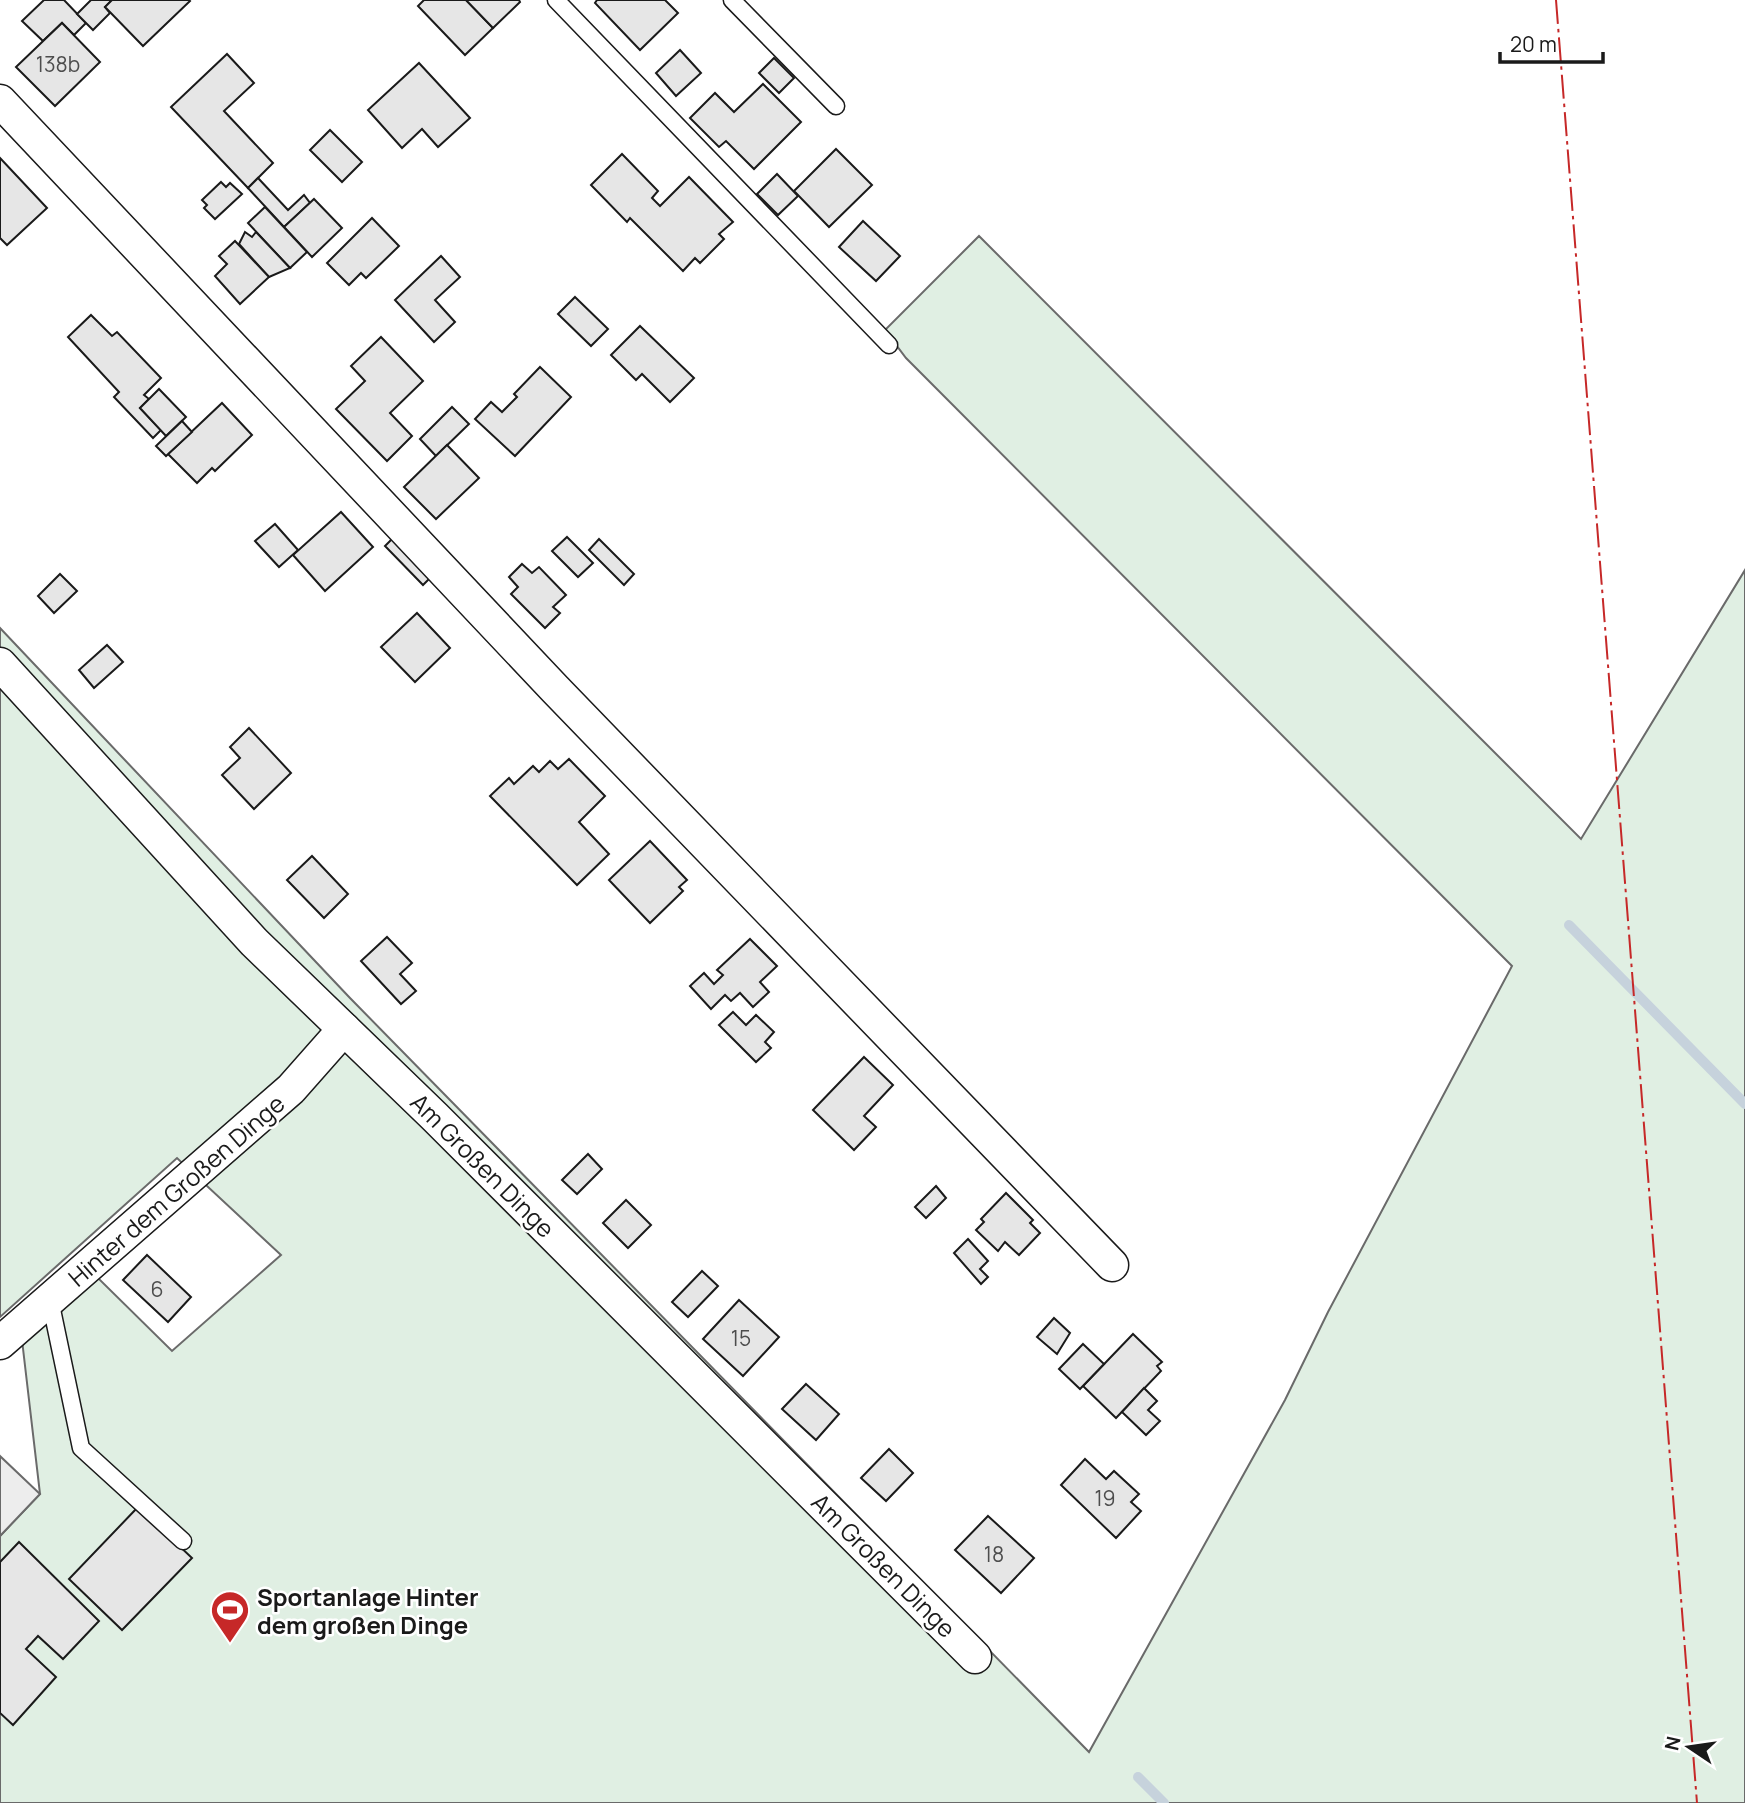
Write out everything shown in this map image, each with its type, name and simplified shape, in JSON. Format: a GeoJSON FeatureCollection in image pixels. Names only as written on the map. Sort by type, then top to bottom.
{"type":"FeatureCollection","features":[{"type":"Feature","properties":{"kind":"street"},"geometry":{"type":"LineString","coordinates":[[0,101],[555,689],[1112,1265]]}},
{"type":"Feature","properties":{"kind":"street","name":"Am Großen Dinge"},"geometry":{"type":"LineString","coordinates":[[0,664],[254,942],[975,1657]]}},
{"type":"Feature","properties":{"kind":"street","name":"Hinter dem Großen Dinge"},"geometry":{"type":"LineString","coordinates":[[0,1343],[291,1089],[344,1029]]}},
{"type":"Feature","properties":{"kind":"lane"},"geometry":{"type":"LineString","coordinates":[[555,0],[889,345]]}},
{"type":"Feature","properties":{"kind":"lane"},"geometry":{"type":"LineString","coordinates":[[732,0],[836,106]]}},
{"type":"Feature","properties":{"kind":"lane"},"geometry":{"type":"LineString","coordinates":[[50,1300],[80,1448],[183,1541]]}},
{"type":"Feature","properties":{"kind":"green space"},"geometry":{"type":"Polygon","coordinates":[[[979,236],[1581,839],[1745,570],[1745,1803],[0,1803],[0,1536],[40,1494],[22,1340],[95,1275],[172,1351],[281,1255],[177,1158],[0,1317],[0,628],[350,998],[1089,1752],[1285,1400],[1328,1312],[1512,966],[906,358],[885,330],[979,236]]]}},
{"type":"Feature","properties":{"kind":"shaded area"},"geometry":{"type":"Polygon","coordinates":[[[0,1456],[40,1494],[0,1536],[0,1456]]]}},
{"type":"Feature","properties":{"kind":"building"},"geometry":{"type":"Polygon","coordinates":[[[44,0],[64,0],[86,23],[74,35],[62,23],[43,41],[22,21],[44,0]]]}},
{"type":"Feature","properties":{"kind":"building"},"geometry":{"type":"Polygon","coordinates":[[[91,0],[112,0],[105,7],[110,13],[93,30],[77,14],[91,0]]]}},
{"type":"Feature","properties":{"kind":"building"},"geometry":{"type":"Polygon","coordinates":[[[112,0],[190,1],[143,46],[105,7],[112,0]]]}},
{"type":"Feature","properties":{"kind":"building"},"geometry":{"type":"Polygon","coordinates":[[[424,0],[466,0],[493,28],[465,55],[418,6],[424,0]]]}},
{"type":"Feature","properties":{"kind":"building"},"geometry":{"type":"Polygon","coordinates":[[[466,0],[519,0],[520,2],[493,28],[466,0]]]}},
{"type":"Feature","properties":{"kind":"building"},"geometry":{"type":"Polygon","coordinates":[[[597,0],[665,0],[678,13],[640,50],[595,3],[597,0]]]}},
{"type":"Feature","properties":{"kind":"building"},"geometry":{"type":"Polygon","coordinates":[[[62,23],[100,62],[55,106],[16,67],[62,23]]]}},
{"type":"Feature","properties":{"kind":"building"},"geometry":{"type":"Polygon","coordinates":[[[680,50],[701,73],[676,96],[656,73],[680,50]]]}},
{"type":"Feature","properties":{"kind":"building"},"geometry":{"type":"Polygon","coordinates":[[[227,54],[254,83],[224,111],[273,163],[248,188],[171,107],[227,54]]]}},
{"type":"Feature","properties":{"kind":"building"},"geometry":{"type":"Polygon","coordinates":[[[774,58],[794,78],[779,93],[759,73],[774,58]]]}},
{"type":"Feature","properties":{"kind":"building"},"geometry":{"type":"Polygon","coordinates":[[[419,63],[470,118],[438,147],[422,129],[402,148],[368,110],[419,63]]]}},
{"type":"Feature","properties":{"kind":"building"},"geometry":{"type":"Polygon","coordinates":[[[763,84],[801,122],[754,169],[726,141],[719,147],[690,118],[715,93],[734,112],[763,84]]]}},
{"type":"Feature","properties":{"kind":"building"},"geometry":{"type":"Polygon","coordinates":[[[330,130],[362,162],[342,182],[310,150],[330,130]]]}},
{"type":"Feature","properties":{"kind":"building"},"geometry":{"type":"Polygon","coordinates":[[[836,149],[872,185],[829,227],[794,191],[836,149]]]}},
{"type":"Feature","properties":{"kind":"building"},"geometry":{"type":"Polygon","coordinates":[[[622,154],[658,191],[652,198],[660,206],[689,177],[733,222],[719,234],[724,239],[700,263],[695,258],[683,271],[630,218],[627,222],[591,185],[622,154]]]}},
{"type":"Feature","properties":{"kind":"building"},"geometry":{"type":"Polygon","coordinates":[[[0,158],[47,208],[7,245],[0,238],[0,158]]]}},
{"type":"Feature","properties":{"kind":"building"},"geometry":{"type":"Polygon","coordinates":[[[777,174],[798,196],[778,215],[757,194],[777,174]]]}},
{"type":"Feature","properties":{"kind":"building"},"geometry":{"type":"Polygon","coordinates":[[[258,178],[288,210],[304,195],[310,203],[284,227],[248,188],[258,178]]]}},
{"type":"Feature","properties":{"kind":"building"},"geometry":{"type":"Polygon","coordinates":[[[221,182],[226,187],[230,183],[242,194],[215,219],[204,208],[207,205],[202,200],[221,182]]]}},
{"type":"Feature","properties":{"kind":"building"},"geometry":{"type":"Polygon","coordinates":[[[314,199],[342,228],[312,257],[284,227],[314,199]]]}},
{"type":"Feature","properties":{"kind":"building"},"geometry":{"type":"Polygon","coordinates":[[[265,207],[307,252],[290,268],[248,223],[265,207]]]}},
{"type":"Feature","properties":{"kind":"building"},"geometry":{"type":"Polygon","coordinates":[[[372,218],[399,246],[366,278],[361,273],[349,285],[327,263],[372,218]]]}},
{"type":"Feature","properties":{"kind":"building"},"geometry":{"type":"Polygon","coordinates":[[[863,221],[900,256],[876,281],[839,247],[863,221]]]}},
{"type":"Feature","properties":{"kind":"building"},"geometry":{"type":"Polygon","coordinates":[[[245,232],[252,237],[256,232],[290,268],[269,277],[239,244],[245,232]]]}},
{"type":"Feature","properties":{"kind":"building"},"geometry":{"type":"Polygon","coordinates":[[[235,241],[269,277],[240,304],[215,276],[227,264],[219,256],[235,241]]]}},
{"type":"Feature","properties":{"kind":"building"},"geometry":{"type":"Polygon","coordinates":[[[441,256],[460,277],[435,300],[455,322],[434,342],[395,300],[441,256]]]}},
{"type":"Feature","properties":{"kind":"building"},"geometry":{"type":"Polygon","coordinates":[[[575,297],[608,329],[591,346],[558,314],[575,297]]]}},
{"type":"Feature","properties":{"kind":"building"},"geometry":{"type":"Polygon","coordinates":[[[91,315],[112,336],[117,332],[161,378],[144,395],[149,399],[140,408],[161,430],[153,438],[114,397],[119,392],[68,337],[91,315]]]}},
{"type":"Feature","properties":{"kind":"building"},"geometry":{"type":"Polygon","coordinates":[[[640,326],[694,378],[670,402],[642,374],[636,380],[611,355],[640,326]]]}},
{"type":"Feature","properties":{"kind":"building"},"geometry":{"type":"Polygon","coordinates":[[[381,337],[423,381],[390,413],[412,436],[387,461],[336,409],[365,381],[351,366],[381,337]]]}},
{"type":"Feature","properties":{"kind":"building"},"geometry":{"type":"Polygon","coordinates":[[[540,367],[571,397],[515,456],[475,419],[491,402],[502,412],[517,397],[514,394],[540,367]]]}},
{"type":"Feature","properties":{"kind":"building"},"geometry":{"type":"Polygon","coordinates":[[[159,389],[186,417],[166,436],[140,408],[159,389]]]}},
{"type":"Feature","properties":{"kind":"building"},"geometry":{"type":"Polygon","coordinates":[[[222,403],[252,435],[215,471],[212,468],[197,483],[168,454],[222,403]]]}},
{"type":"Feature","properties":{"kind":"building"},"geometry":{"type":"Polygon","coordinates":[[[452,407],[469,424],[436,456],[420,439],[452,407]]]}},
{"type":"Feature","properties":{"kind":"building"},"geometry":{"type":"Polygon","coordinates":[[[182,421],[192,432],[166,456],[156,446],[182,421]]]}},
{"type":"Feature","properties":{"kind":"building"},"geometry":{"type":"Polygon","coordinates":[[[447,445],[479,478],[436,519],[404,487],[447,445]]]}},
{"type":"Feature","properties":{"kind":"building"},"geometry":{"type":"Polygon","coordinates":[[[341,512],[373,547],[325,591],[293,555],[341,512]]]}},
{"type":"Feature","properties":{"kind":"building"},"geometry":{"type":"Polygon","coordinates":[[[275,524],[298,550],[279,567],[255,541],[275,524]]]}},
{"type":"Feature","properties":{"kind":"building"},"geometry":{"type":"Polygon","coordinates":[[[395,536],[432,576],[423,585],[385,546],[395,536]]]}},
{"type":"Feature","properties":{"kind":"building"},"geometry":{"type":"Polygon","coordinates":[[[567,537],[593,563],[578,577],[552,551],[567,537]]]}},
{"type":"Feature","properties":{"kind":"building"},"geometry":{"type":"Polygon","coordinates":[[[599,539],[634,574],[624,585],[589,550],[599,539]]]}},
{"type":"Feature","properties":{"kind":"building"},"geometry":{"type":"Polygon","coordinates":[[[522,564],[532,573],[539,567],[566,595],[553,607],[560,613],[545,628],[511,594],[518,587],[509,577],[522,564]]]}},
{"type":"Feature","properties":{"kind":"building"},"geometry":{"type":"Polygon","coordinates":[[[60,574],[77,591],[54,613],[38,596],[60,574]]]}},
{"type":"Feature","properties":{"kind":"building"},"geometry":{"type":"Polygon","coordinates":[[[417,613],[450,648],[415,682],[381,647],[417,613]]]}},
{"type":"Feature","properties":{"kind":"building"},"geometry":{"type":"Polygon","coordinates":[[[107,645],[123,662],[94,688],[79,670],[107,645]]]}},
{"type":"Feature","properties":{"kind":"building"},"geometry":{"type":"Polygon","coordinates":[[[249,728],[291,773],[254,809],[222,775],[240,758],[230,747],[249,728]]]}},
{"type":"Feature","properties":{"kind":"building"},"geometry":{"type":"Polygon","coordinates":[[[569,759],[605,796],[579,822],[609,854],[577,885],[490,796],[509,778],[514,784],[533,766],[539,772],[550,761],[558,769],[569,759]]]}},
{"type":"Feature","properties":{"kind":"building"},"geometry":{"type":"Polygon","coordinates":[[[650,841],[687,880],[679,887],[683,891],[650,923],[609,880],[650,841]]]}},
{"type":"Feature","properties":{"kind":"building"},"geometry":{"type":"Polygon","coordinates":[[[312,856],[348,894],[324,918],[287,880],[312,856]]]}},
{"type":"Feature","properties":{"kind":"building"},"geometry":{"type":"Polygon","coordinates":[[[387,937],[412,963],[400,974],[416,991],[401,1004],[361,961],[387,937]]]}},
{"type":"Feature","properties":{"kind":"building"},"geometry":{"type":"Polygon","coordinates":[[[750,939],[777,966],[760,982],[769,992],[753,1007],[740,993],[731,1001],[725,995],[711,1009],[690,986],[704,973],[714,984],[723,975],[717,970],[750,939]]]}},
{"type":"Feature","properties":{"kind":"building"},"geometry":{"type":"Polygon","coordinates":[[[733,1012],[746,1025],[756,1015],[774,1032],[765,1042],[771,1048],[756,1062],[719,1025],[733,1012]]]}},
{"type":"Feature","properties":{"kind":"building"},"geometry":{"type":"Polygon","coordinates":[[[864,1057],[893,1085],[864,1116],[876,1127],[854,1150],[813,1110],[864,1057]]]}},
{"type":"Feature","properties":{"kind":"building"},"geometry":{"type":"Polygon","coordinates":[[[588,1154],[602,1169],[577,1194],[562,1180],[588,1154]]]}},
{"type":"Feature","properties":{"kind":"building"},"geometry":{"type":"Polygon","coordinates":[[[936,1186],[946,1198],[926,1218],[915,1207],[936,1186]]]}},
{"type":"Feature","properties":{"kind":"building"},"geometry":{"type":"Polygon","coordinates":[[[1006,1193],[1033,1220],[1030,1223],[1040,1233],[1019,1255],[1005,1242],[998,1251],[976,1230],[984,1222],[981,1219],[1006,1193]]]}},
{"type":"Feature","properties":{"kind":"building"},"geometry":{"type":"Polygon","coordinates":[[[626,1200],[651,1225],[628,1248],[603,1223],[626,1200]]]}},
{"type":"Feature","properties":{"kind":"building"},"geometry":{"type":"Polygon","coordinates":[[[968,1239],[988,1261],[980,1269],[988,1277],[981,1284],[954,1253],[968,1239]]]}},
{"type":"Feature","properties":{"kind":"building"},"geometry":{"type":"Polygon","coordinates":[[[147,1255],[191,1297],[168,1322],[123,1280],[147,1255]]]}},
{"type":"Feature","properties":{"kind":"building"},"geometry":{"type":"Polygon","coordinates":[[[702,1271],[718,1286],[688,1317],[672,1302],[702,1271]]]}},
{"type":"Feature","properties":{"kind":"building"},"geometry":{"type":"Polygon","coordinates":[[[739,1300],[779,1337],[743,1376],[703,1339],[739,1300]]]}},
{"type":"Feature","properties":{"kind":"building"},"geometry":{"type":"Polygon","coordinates":[[[1054,1318],[1070,1333],[1057,1354],[1037,1337],[1054,1318]]]}},
{"type":"Feature","properties":{"kind":"building"},"geometry":{"type":"Polygon","coordinates":[[[1133,1334],[1162,1362],[1157,1366],[1161,1371],[1116,1418],[1083,1386],[1133,1334]]]}},
{"type":"Feature","properties":{"kind":"building"},"geometry":{"type":"Polygon","coordinates":[[[1083,1344],[1104,1364],[1080,1389],[1059,1369],[1083,1344]]]}},
{"type":"Feature","properties":{"kind":"building"},"geometry":{"type":"Polygon","coordinates":[[[806,1384],[839,1414],[816,1440],[782,1409],[806,1384]]]}},
{"type":"Feature","properties":{"kind":"building"},"geometry":{"type":"Polygon","coordinates":[[[1144,1388],[1157,1401],[1148,1410],[1160,1421],[1146,1435],[1122,1412],[1144,1388]]]}},
{"type":"Feature","properties":{"kind":"building"},"geometry":{"type":"Polygon","coordinates":[[[889,1449],[913,1473],[886,1501],[861,1478],[889,1449]]]}},
{"type":"Feature","properties":{"kind":"building"},"geometry":{"type":"Polygon","coordinates":[[[1085,1459],[1106,1479],[1114,1471],[1139,1494],[1131,1502],[1141,1511],[1116,1538],[1061,1485],[1085,1459]]]}},
{"type":"Feature","properties":{"kind":"building"},"geometry":{"type":"Polygon","coordinates":[[[138,1507],[192,1558],[122,1630],[69,1579],[138,1507]]]}},
{"type":"Feature","properties":{"kind":"building"},"geometry":{"type":"Polygon","coordinates":[[[988,1516],[1034,1558],[1001,1593],[955,1550],[988,1516]]]}},
{"type":"Feature","properties":{"kind":"building"},"geometry":{"type":"Polygon","coordinates":[[[19,1542],[99,1621],[63,1659],[38,1636],[26,1649],[56,1677],[13,1725],[0,1713],[0,1562],[19,1542]]]}},
{"type":"Feature","properties":{"kind":"waterway"},"geometry":{"type":"LineString","coordinates":[[1569,925],[1745,1104]]}},
{"type":"Feature","properties":{"kind":"waterway"},"geometry":{"type":"LineString","coordinates":[[1138,1777],[1164,1803]]}},
{"type":"Feature","properties":{"kind":"power"},"geometry":{"type":"LineString","coordinates":[[1556,0],[1697,1803]]}},
{"type":"Feature","properties":{"kind":"place","name":"Sportanlage Hinter dem großen Dinge"},"geometry":{"type":"Point","coordinates":[230,1644]}}]}
